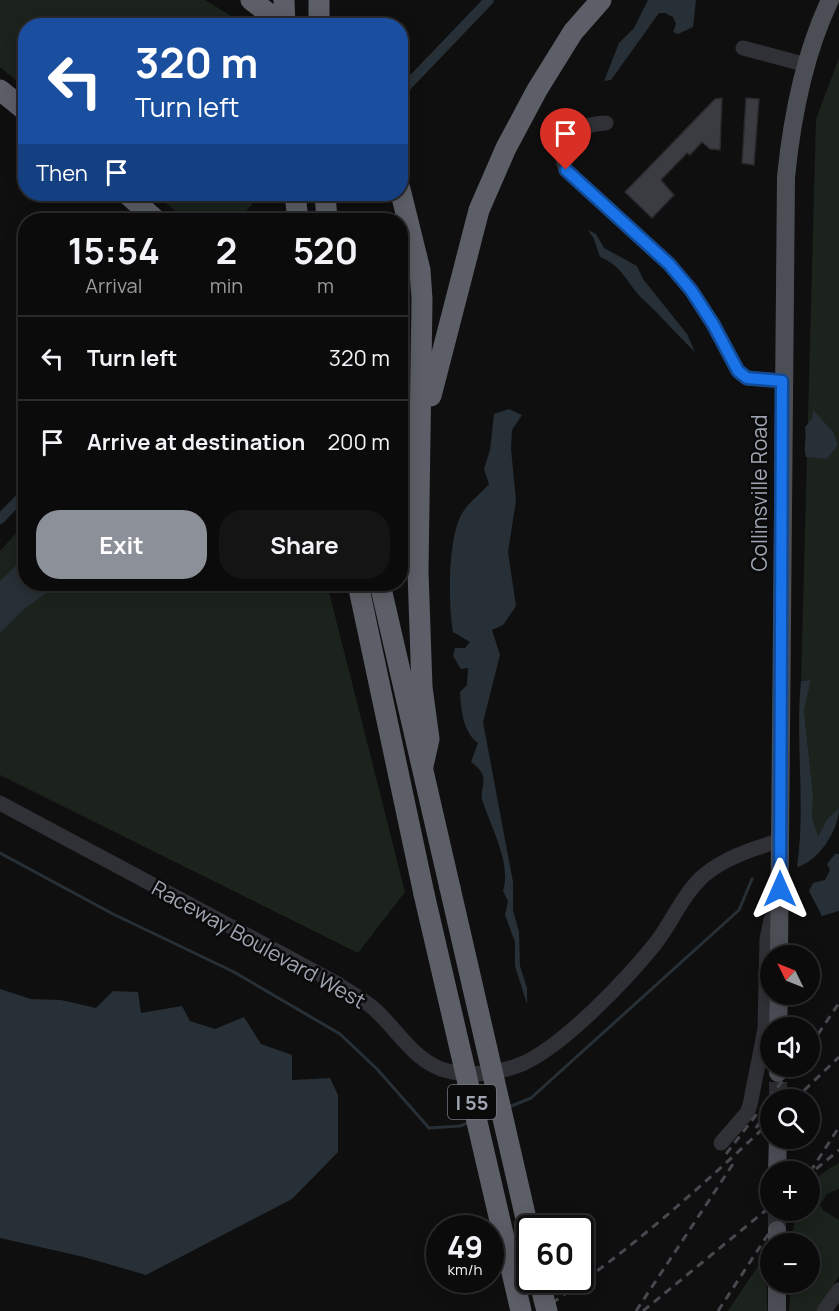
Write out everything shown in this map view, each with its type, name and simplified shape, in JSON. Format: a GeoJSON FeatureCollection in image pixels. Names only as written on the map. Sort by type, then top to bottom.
{"type":"FeatureCollection","features":[{"type":"Feature","properties":{"kind":"highway"},"geometry":{"type":"LineString","coordinates":[[251,0],[275,18]]}},
{"type":"Feature","properties":{"kind":"highway"},"geometry":{"type":"LineString","coordinates":[[284,0],[285,18]]}},
{"type":"Feature","properties":{"kind":"highway"},"geometry":{"type":"LineString","coordinates":[[319,0],[319,18]]}},
{"type":"Feature","properties":{"kind":"highway"},"geometry":{"type":"LineString","coordinates":[[420,446],[443,341],[478,210],[506,148],[537,90],[573,32],[601,0]]}},
{"type":"Feature","properties":{"kind":"highway"},"geometry":{"type":"LineString","coordinates":[[0,90],[18,105]]}},
{"type":"Feature","properties":{"kind":"highway"},"geometry":{"type":"LineString","coordinates":[[135,201],[148,213]]}},
{"type":"Feature","properties":{"kind":"highway"},"geometry":{"type":"LineString","coordinates":[[408,223],[421,279],[423,334],[419,633],[429,739],[423,766]]}},
{"type":"Feature","properties":{"kind":"highway","name":"I 55"},"geometry":{"type":"LineString","coordinates":[[359,591],[424,894],[521,1311]]}},
{"type":"Feature","properties":{"kind":"highway","name":"I 55"},"geometry":{"type":"LineString","coordinates":[[382,591],[525,1215]]}},
{"type":"Feature","properties":{"kind":"highway"},"geometry":{"type":"LineString","coordinates":[[542,1293],[547,1311]]}},
{"type":"Feature","properties":{"kind":"main road","name":"Collinsville Road"},"geometry":{"type":"LineString","coordinates":[[779,945],[782,381],[786,177],[795,112],[807,65],[830,0]]}},
{"type":"Feature","properties":{"kind":"main road"},"geometry":{"type":"LineString","coordinates":[[777,1293],[777,1311]]}},
{"type":"Feature","properties":{"kind":"street"},"geometry":{"type":"LineString","coordinates":[[743,48],[807,65]]}},
{"type":"Feature","properties":{"kind":"street"},"geometry":{"type":"LineString","coordinates":[[606,123],[587,124],[575,130],[565,148],[562,160],[566,170],[669,264],[708,315],[738,371],[747,378],[782,381]]}},
{"type":"Feature","properties":{"kind":"street","name":"Raceway Boulevard West"},"geometry":{"type":"LineString","coordinates":[[0,803],[338,984],[373,1008],[427,1062],[447,1071],[474,1074],[504,1070],[525,1062],[554,1043],[590,1012],[654,945],[685,895],[703,876],[750,849],[780,841]]}},
{"type":"Feature","properties":{"kind":"street"},"geometry":{"type":"LineString","coordinates":[[722,1143],[747,1113],[750,1105],[765,1029],[767,939],[771,920],[779,913]]}},
{"type":"Feature","properties":{"kind":"street"},"geometry":{"type":"LineString","coordinates":[[824,1311],[839,1290]]}},
{"type":"Feature","properties":{"kind":"shaded area"},"geometry":{"type":"Polygon","coordinates":[[[0,0],[205,0],[235,18],[18,18],[18,82],[0,67],[0,0]]]}},
{"type":"Feature","properties":{"kind":"shaded area"},"geometry":{"type":"Polygon","coordinates":[[[648,0],[696,0],[693,27],[678,34],[673,32],[676,24],[673,17],[659,13],[611,80],[604,81],[619,43],[634,28],[648,0]]]}},
{"type":"Feature","properties":{"kind":"shaded area"},"geometry":{"type":"Polygon","coordinates":[[[839,58],[839,808],[827,819],[818,838],[812,817],[813,795],[804,711],[811,680],[801,681],[816,119],[839,58]]]}},
{"type":"Feature","properties":{"kind":"shaded area"},"geometry":{"type":"Polygon","coordinates":[[[163,201],[255,201],[244,213],[178,213],[163,201]]]}},
{"type":"Feature","properties":{"kind":"shaded area"},"geometry":{"type":"Polygon","coordinates":[[[588,230],[596,234],[604,248],[637,266],[643,279],[687,334],[695,352],[640,296],[615,266],[600,257],[594,239],[588,230]]]}},
{"type":"Feature","properties":{"kind":"shaded area"},"geometry":{"type":"Polygon","coordinates":[[[509,409],[522,415],[512,430],[511,449],[516,501],[508,552],[516,606],[503,625],[492,630],[500,655],[483,722],[513,882],[513,910],[519,932],[520,966],[527,988],[527,1004],[515,966],[515,942],[505,915],[508,901],[503,891],[505,869],[482,799],[483,776],[471,762],[478,743],[469,733],[462,713],[460,692],[467,685],[468,668],[461,669],[453,656],[455,648],[465,648],[470,642],[453,632],[450,605],[451,556],[457,526],[461,515],[470,503],[489,484],[484,469],[490,450],[494,414],[509,409]]]}},
{"type":"Feature","properties":{"kind":"shaded area"},"geometry":{"type":"Polygon","coordinates":[[[813,410],[833,432],[838,445],[827,459],[806,457],[805,427],[812,419],[813,410]]]}},
{"type":"Feature","properties":{"kind":"shaded area"},"geometry":{"type":"Polygon","coordinates":[[[18,531],[18,591],[329,591],[405,892],[358,953],[0,775],[0,551],[18,531]]]}},
{"type":"Feature","properties":{"kind":"shaded area"},"geometry":{"type":"Polygon","coordinates":[[[18,564],[18,591],[49,591],[24,609],[0,633],[0,581],[18,564]]]}},
{"type":"Feature","properties":{"kind":"shaded area"},"geometry":{"type":"Polygon","coordinates":[[[811,680],[804,711],[813,795],[812,817],[818,837],[827,819],[839,808],[835,826],[826,844],[812,859],[797,867],[801,821],[799,705],[801,681],[811,680]]]}},
{"type":"Feature","properties":{"kind":"shaded area"},"geometry":{"type":"Polygon","coordinates":[[[835,854],[839,854],[839,911],[822,916],[809,891],[813,883],[825,880],[830,870],[827,864],[835,854]]]}},
{"type":"Feature","properties":{"kind":"shaded area"},"geometry":{"type":"Polygon","coordinates":[[[0,989],[31,999],[61,1000],[96,1008],[113,991],[138,992],[141,1013],[182,1006],[190,1021],[215,1029],[244,1017],[261,1044],[292,1055],[292,1080],[330,1078],[338,1095],[338,1152],[292,1199],[146,1275],[84,1257],[0,1238],[0,989]]]}},
{"type":"Feature","properties":{"kind":"shaded area"},"geometry":{"type":"Polygon","coordinates":[[[839,1163],[839,1189],[827,1194],[820,1205],[820,1175],[839,1163]]]}},
{"type":"Feature","properties":{"kind":"shaded area"},"geometry":{"type":"Polygon","coordinates":[[[820,1205],[823,1210],[839,1220],[839,1276],[817,1311],[789,1311],[790,1293],[820,1293],[820,1233],[792,1233],[795,1221],[820,1221],[820,1205]]]}},
{"type":"Feature","properties":{"kind":"shaded area"},"geometry":{"type":"Polygon","coordinates":[[[760,1266],[760,1293],[767,1293],[767,1311],[728,1311],[760,1266]]]}},
{"type":"Feature","properties":{"kind":"building"},"geometry":{"type":"Polygon","coordinates":[[[722,98],[720,150],[710,149],[702,142],[690,155],[687,153],[661,180],[674,195],[652,218],[625,192],[715,99],[722,98]]]}},
{"type":"Feature","properties":{"kind":"building"},"geometry":{"type":"Polygon","coordinates":[[[746,98],[759,99],[754,165],[742,163],[746,98]]]}},
{"type":"Feature","properties":{"kind":"waterway"},"geometry":{"type":"LineString","coordinates":[[408,85],[489,0]]}},
{"type":"Feature","properties":{"kind":"waterway"},"geometry":{"type":"LineString","coordinates":[[291,213],[302,201]]}},
{"type":"Feature","properties":{"kind":"waterway"},"geometry":{"type":"LineString","coordinates":[[0,519],[18,500]]}},
{"type":"Feature","properties":{"kind":"waterway"},"geometry":{"type":"LineString","coordinates":[[0,853],[113,914],[234,972],[340,1034],[377,1069],[429,1128],[460,1126],[470,1122]]}},
{"type":"Feature","properties":{"kind":"waterway"},"geometry":{"type":"LineString","coordinates":[[509,1107],[531,1098],[739,910],[752,879]]}},
{"type":"Feature","properties":{"kind":"tunnel"},"geometry":{"type":"LineString","coordinates":[[778,1077],[778,1089]]}},
{"type":"Feature","properties":{"kind":"tunnel"},"geometry":{"type":"LineString","coordinates":[[777,1221],[777,1230]]}},
{"type":"Feature","properties":{"kind":"railway"},"geometry":{"type":"LineString","coordinates":[[820,1031],[839,1003]]}},
{"type":"Feature","properties":{"kind":"railway"},"geometry":{"type":"LineString","coordinates":[[806,1089],[839,1057]]}},
{"type":"Feature","properties":{"kind":"railway"},"geometry":{"type":"LineString","coordinates":[[726,1154],[786,1077]]}},
{"type":"Feature","properties":{"kind":"railway"},"geometry":{"type":"LineString","coordinates":[[756,1128],[760,1122]]}},
{"type":"Feature","properties":{"kind":"railway"},"geometry":{"type":"LineString","coordinates":[[817,1161],[839,1127]]}},
{"type":"Feature","properties":{"kind":"railway"},"geometry":{"type":"LineString","coordinates":[[540,1311],[631,1245],[760,1131]]}},
{"type":"Feature","properties":{"kind":"railway"},"geometry":{"type":"LineString","coordinates":[[820,1166],[839,1150]]}},
{"type":"Feature","properties":{"kind":"railway"},"geometry":{"type":"LineString","coordinates":[[636,1311],[735,1161]]}},
{"type":"Feature","properties":{"kind":"railway"},"geometry":{"type":"LineString","coordinates":[[643,1311],[760,1215]]}},
{"type":"Feature","properties":{"kind":"railway"},"geometry":{"type":"LineString","coordinates":[[718,1311],[777,1221]]}},
{"type":"Feature","properties":{"kind":"route"},"geometry":{"type":"LineString","coordinates":[[566,170],[669,264],[691,290],[713,324],[738,371],[747,378],[782,381],[780,889]]}}]}
